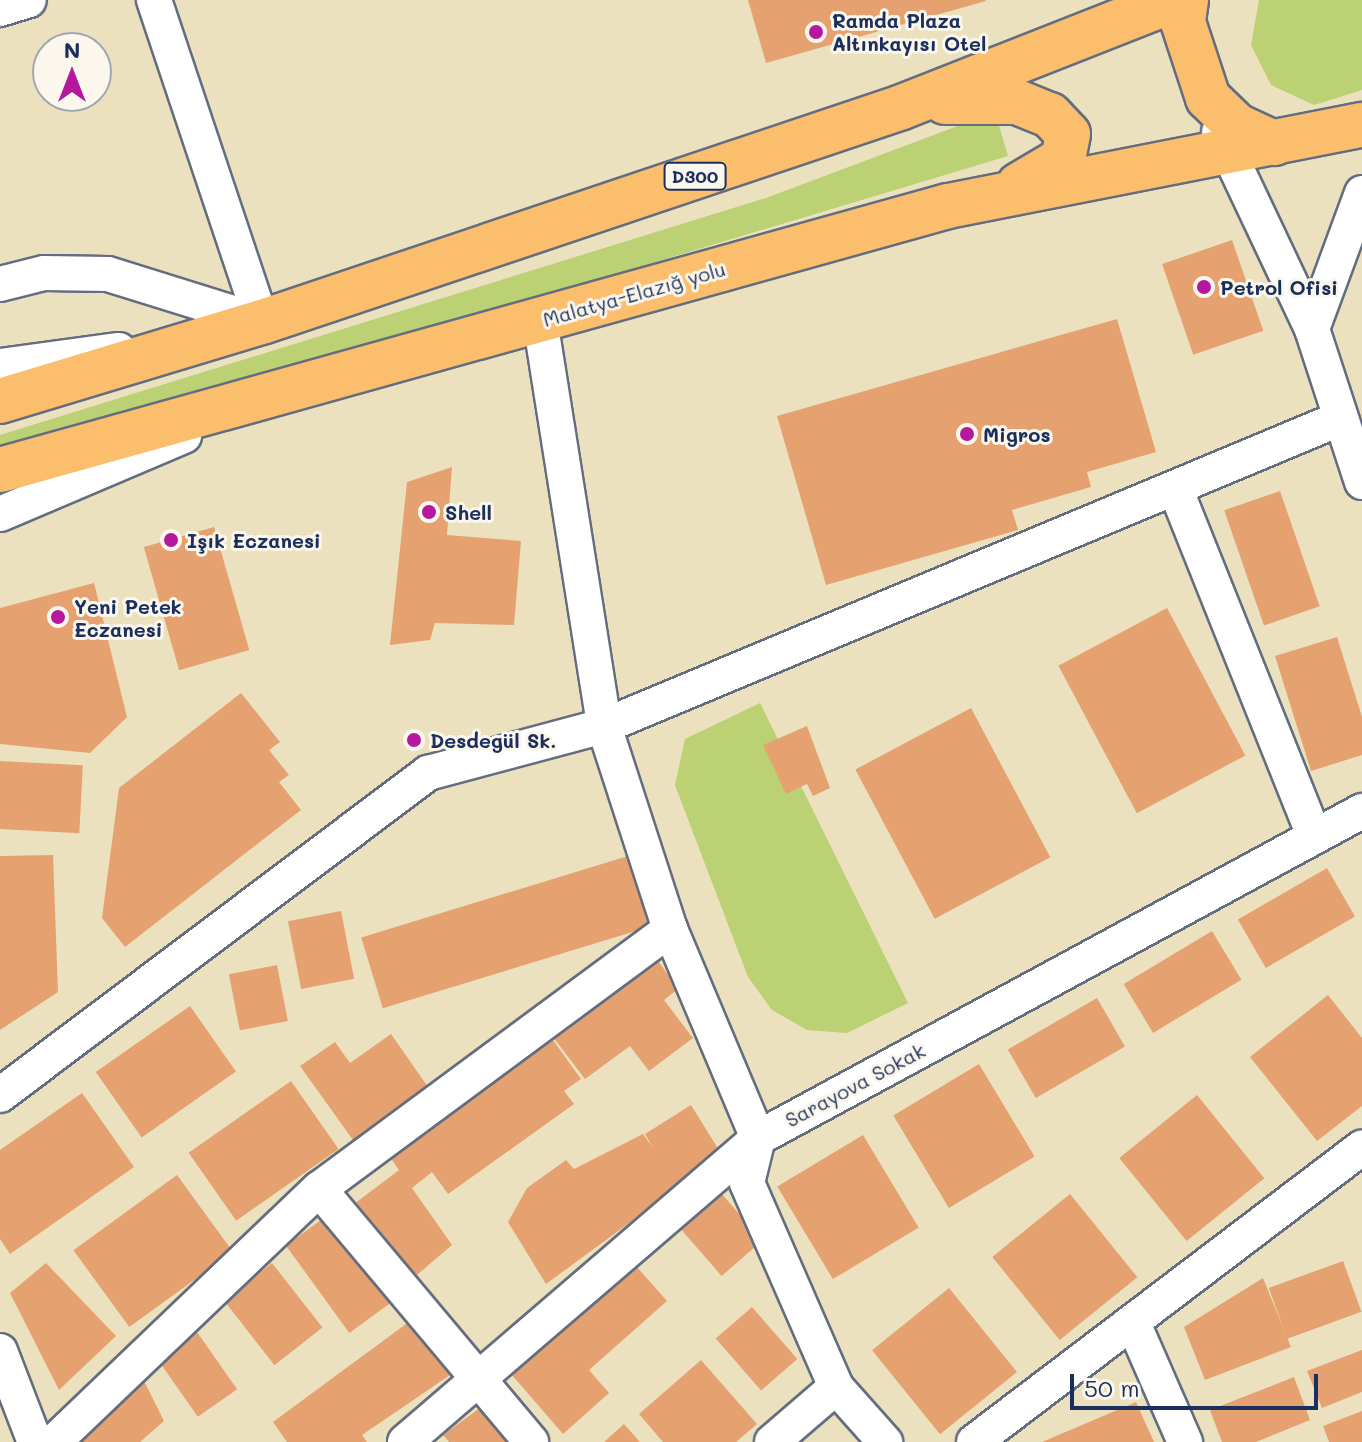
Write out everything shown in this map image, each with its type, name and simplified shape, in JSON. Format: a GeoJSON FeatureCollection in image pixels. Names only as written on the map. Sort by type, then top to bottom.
{"type":"FeatureCollection","features":[{"type":"Feature","properties":{"kind":"highway","name":"D300"},"geometry":{"type":"LineString","coordinates":[[0,401],[262,322],[902,107],[1174,0]]}},
{"type":"Feature","properties":{"kind":"highway"},"geometry":{"type":"LineString","coordinates":[[1186,0],[1183,22],[1208,98],[1237,126],[1274,143]]}},
{"type":"Feature","properties":{"kind":"highway"},"geometry":{"type":"LineString","coordinates":[[902,107],[995,98],[1050,115],[1068,134],[1063,159],[1035,180],[948,206]]}},
{"type":"Feature","properties":{"kind":"highway","name":"Malatya-Elazığ yolu"},"geometry":{"type":"LineString","coordinates":[[0,470],[948,206],[1362,125]]}},
{"type":"Feature","properties":{"kind":"street"},"geometry":{"type":"LineString","coordinates":[[0,9],[29,0]]}},
{"type":"Feature","properties":{"kind":"street"},"geometry":{"type":"LineString","coordinates":[[154,0],[262,322]]}},
{"type":"Feature","properties":{"kind":"street"},"geometry":{"type":"LineString","coordinates":[[1208,98],[1226,152],[1312,329],[1362,482]]}},
{"type":"Feature","properties":{"kind":"street"},"geometry":{"type":"LineString","coordinates":[[1312,329],[1362,193]]}},
{"type":"Feature","properties":{"kind":"street"},"geometry":{"type":"LineString","coordinates":[[0,284],[44,273],[108,274],[262,322]]}},
{"type":"Feature","properties":{"kind":"street"},"geometry":{"type":"LineString","coordinates":[[540,320],[604,726],[670,929],[758,1138],[747,1183],[836,1387],[885,1442]]}},
{"type":"Feature","properties":{"kind":"street"},"geometry":{"type":"LineString","coordinates":[[0,366],[211,337]]}},
{"type":"Feature","properties":{"kind":"street"},"geometry":{"type":"LineString","coordinates":[[0,514],[294,389]]}},
{"type":"Feature","properties":{"kind":"street"},"geometry":{"type":"LineString","coordinates":[[0,1095],[428,773],[604,726],[1339,419]]}},
{"type":"Feature","properties":{"kind":"street"},"geometry":{"type":"LineString","coordinates":[[1175,488],[1314,836]]}},
{"type":"Feature","properties":{"kind":"street","name":"Sarayova Sokak"},"geometry":{"type":"LineString","coordinates":[[405,1442],[481,1383],[758,1138],[1362,811]]}},
{"type":"Feature","properties":{"kind":"street"},"geometry":{"type":"LineString","coordinates":[[54,1442],[319,1189],[670,929]]}},
{"type":"Feature","properties":{"kind":"street"},"geometry":{"type":"LineString","coordinates":[[974,1442],[1359,1161]]}},
{"type":"Feature","properties":{"kind":"street"},"geometry":{"type":"LineString","coordinates":[[319,1189],[531,1442]]}},
{"type":"Feature","properties":{"kind":"street"},"geometry":{"type":"LineString","coordinates":[[1133,1323],[1185,1442]]}},
{"type":"Feature","properties":{"kind":"street"},"geometry":{"type":"LineString","coordinates":[[0,1351],[35,1442]]}},
{"type":"Feature","properties":{"kind":"street"},"geometry":{"type":"LineString","coordinates":[[772,1442],[836,1387]]}},
{"type":"Feature","properties":{"kind":"green space"},"geometry":{"type":"Polygon","coordinates":[[[1259,0],[1362,0],[1362,90],[1314,105],[1271,85],[1251,45],[1259,0]]]}},
{"type":"Feature","properties":{"kind":"green space"},"geometry":{"type":"Polygon","coordinates":[[[995,112],[1008,156],[0,459],[0,435],[766,198],[995,112]]]}},
{"type":"Feature","properties":{"kind":"green space"},"geometry":{"type":"Polygon","coordinates":[[[760,703],[908,1003],[847,1033],[807,1030],[772,1010],[748,977],[675,785],[685,739],[760,703]]]}},
{"type":"Feature","properties":{"kind":"building","name":"Ramda Plaza Altınkayısı Otel"},"geometry":{"type":"Polygon","coordinates":[[[748,0],[985,0],[986,1],[766,63],[748,0]]]}},
{"type":"Feature","properties":{"kind":"building"},"geometry":{"type":"Polygon","coordinates":[[[1232,240],[1263,331],[1193,355],[1162,264],[1232,240]]]}},
{"type":"Feature","properties":{"kind":"building","name":"Migros"},"geometry":{"type":"Polygon","coordinates":[[[1117,319],[1156,452],[1087,472],[1091,487],[1012,510],[1018,530],[826,585],[777,416],[1117,319]]]}},
{"type":"Feature","properties":{"kind":"building"},"geometry":{"type":"Polygon","coordinates":[[[452,467],[447,535],[521,541],[514,625],[435,623],[430,640],[390,645],[407,482],[452,467]]]}},
{"type":"Feature","properties":{"kind":"building"},"geometry":{"type":"Polygon","coordinates":[[[1280,491],[1320,606],[1264,626],[1224,510],[1280,491]]]}},
{"type":"Feature","properties":{"kind":"building"},"geometry":{"type":"Polygon","coordinates":[[[214,527],[249,650],[179,670],[144,547],[214,527]]]}},
{"type":"Feature","properties":{"kind":"building"},"geometry":{"type":"Polygon","coordinates":[[[94,583],[127,717],[90,753],[0,744],[0,608],[94,583]]]}},
{"type":"Feature","properties":{"kind":"building"},"geometry":{"type":"Polygon","coordinates":[[[1167,608],[1245,755],[1137,813],[1058,666],[1167,608]]]}},
{"type":"Feature","properties":{"kind":"building"},"geometry":{"type":"Polygon","coordinates":[[[1337,637],[1362,717],[1362,755],[1311,771],[1275,656],[1337,637]]]}},
{"type":"Feature","properties":{"kind":"building"},"geometry":{"type":"Polygon","coordinates":[[[241,693],[280,742],[269,750],[289,775],[279,782],[301,810],[125,947],[102,918],[119,788],[241,693]]]}},
{"type":"Feature","properties":{"kind":"building"},"geometry":{"type":"Polygon","coordinates":[[[971,708],[1050,857],[935,919],[855,770],[971,708]]]}},
{"type":"Feature","properties":{"kind":"building"},"geometry":{"type":"Polygon","coordinates":[[[807,726],[830,788],[813,796],[807,784],[786,794],[763,745],[807,726]]]}},
{"type":"Feature","properties":{"kind":"building"},"geometry":{"type":"Polygon","coordinates":[[[0,761],[83,765],[79,833],[0,829],[0,761]]]}},
{"type":"Feature","properties":{"kind":"building"},"geometry":{"type":"Polygon","coordinates":[[[53,855],[58,992],[0,1030],[0,856],[53,855]]]}},
{"type":"Feature","properties":{"kind":"building"},"geometry":{"type":"Polygon","coordinates":[[[628,856],[650,927],[383,1008],[361,938],[628,856]]]}},
{"type":"Feature","properties":{"kind":"building"},"geometry":{"type":"Polygon","coordinates":[[[1327,868],[1355,916],[1266,968],[1238,920],[1327,868]]]}},
{"type":"Feature","properties":{"kind":"building"},"geometry":{"type":"Polygon","coordinates":[[[341,911],[354,979],[301,989],[288,921],[341,911]]]}},
{"type":"Feature","properties":{"kind":"building"},"geometry":{"type":"Polygon","coordinates":[[[1212,931],[1241,980],[1153,1033],[1124,984],[1212,931]]]}},
{"type":"Feature","properties":{"kind":"building"},"geometry":{"type":"Polygon","coordinates":[[[651,951],[678,989],[664,1000],[693,1038],[649,1071],[630,1046],[585,1079],[546,1028],[651,951]]]}},
{"type":"Feature","properties":{"kind":"building"},"geometry":{"type":"Polygon","coordinates":[[[277,965],[288,1021],[240,1030],[229,974],[277,965]]]}},
{"type":"Feature","properties":{"kind":"building"},"geometry":{"type":"Polygon","coordinates":[[[1328,995],[1362,1038],[1362,1106],[1317,1141],[1250,1057],[1328,995]]]}},
{"type":"Feature","properties":{"kind":"building"},"geometry":{"type":"Polygon","coordinates":[[[1097,998],[1125,1046],[1036,1098],[1008,1050],[1097,998]]]}},
{"type":"Feature","properties":{"kind":"building"},"geometry":{"type":"Polygon","coordinates":[[[190,1006],[236,1072],[142,1137],[96,1072],[190,1006]]]}},
{"type":"Feature","properties":{"kind":"building"},"geometry":{"type":"Polygon","coordinates":[[[391,1034],[428,1087],[353,1140],[300,1066],[335,1042],[350,1063],[391,1034]]]}},
{"type":"Feature","properties":{"kind":"building"},"geometry":{"type":"Polygon","coordinates":[[[550,1036],[581,1079],[564,1091],[574,1104],[448,1194],[432,1172],[412,1188],[452,1245],[411,1280],[350,1207],[399,1170],[388,1154],[550,1036]]]}},
{"type":"Feature","properties":{"kind":"building"},"geometry":{"type":"Polygon","coordinates":[[[979,1064],[1035,1157],[949,1208],[893,1116],[979,1064]]]}},
{"type":"Feature","properties":{"kind":"building"},"geometry":{"type":"Polygon","coordinates":[[[291,1081],[339,1149],[236,1221],[189,1153],[291,1081]]]}},
{"type":"Feature","properties":{"kind":"building"},"geometry":{"type":"Polygon","coordinates":[[[82,1093],[134,1167],[10,1254],[0,1239],[0,1150],[82,1093]]]}},
{"type":"Feature","properties":{"kind":"building"},"geometry":{"type":"Polygon","coordinates":[[[1197,1095],[1264,1178],[1187,1241],[1119,1158],[1197,1095]]]}},
{"type":"Feature","properties":{"kind":"building"},"geometry":{"type":"Polygon","coordinates":[[[691,1105],[722,1155],[546,1284],[508,1222],[527,1188],[566,1160],[574,1169],[643,1134],[653,1148],[645,1134],[691,1105]]]}},
{"type":"Feature","properties":{"kind":"building"},"geometry":{"type":"Polygon","coordinates":[[[863,1135],[919,1228],[833,1279],[777,1187],[863,1135]]]}},
{"type":"Feature","properties":{"kind":"building"},"geometry":{"type":"Polygon","coordinates":[[[177,1175],[233,1252],[129,1327],[73,1250],[177,1175]]]}},
{"type":"Feature","properties":{"kind":"building"},"geometry":{"type":"Polygon","coordinates":[[[721,1193],[762,1241],[722,1276],[680,1228],[721,1193]]]}},
{"type":"Feature","properties":{"kind":"building"},"geometry":{"type":"Polygon","coordinates":[[[1070,1194],[1137,1277],[1060,1340],[992,1257],[1070,1194]]]}},
{"type":"Feature","properties":{"kind":"building"},"geometry":{"type":"Polygon","coordinates":[[[332,1212],[395,1299],[349,1333],[286,1246],[332,1212]]]}},
{"type":"Feature","properties":{"kind":"building"},"geometry":{"type":"Polygon","coordinates":[[[1343,1261],[1361,1312],[1287,1339],[1269,1288],[1343,1261]]]}},
{"type":"Feature","properties":{"kind":"building"},"geometry":{"type":"Polygon","coordinates":[[[46,1263],[116,1336],[59,1390],[10,1293],[46,1263]]]}},
{"type":"Feature","properties":{"kind":"building"},"geometry":{"type":"Polygon","coordinates":[[[272,1263],[322,1328],[274,1365],[224,1301],[272,1263]]]}},
{"type":"Feature","properties":{"kind":"building"},"geometry":{"type":"Polygon","coordinates":[[[636,1266],[667,1301],[589,1370],[609,1393],[563,1434],[512,1375],[636,1266]]]}},
{"type":"Feature","properties":{"kind":"building"},"geometry":{"type":"Polygon","coordinates":[[[1263,1278],[1291,1347],[1205,1380],[1184,1327],[1263,1278]]]}},
{"type":"Feature","properties":{"kind":"building"},"geometry":{"type":"Polygon","coordinates":[[[949,1288],[1017,1372],[940,1434],[872,1350],[949,1288]]]}},
{"type":"Feature","properties":{"kind":"building"},"geometry":{"type":"Polygon","coordinates":[[[752,1307],[797,1359],[761,1391],[716,1338],[752,1307]]]}},
{"type":"Feature","properties":{"kind":"building"},"geometry":{"type":"Polygon","coordinates":[[[410,1321],[450,1375],[362,1435],[367,1442],[287,1442],[273,1422],[410,1321]]]}},
{"type":"Feature","properties":{"kind":"building"},"geometry":{"type":"Polygon","coordinates":[[[197,1332],[237,1389],[198,1417],[158,1360],[197,1332]]]}},
{"type":"Feature","properties":{"kind":"building"},"geometry":{"type":"Polygon","coordinates":[[[1362,1350],[1362,1392],[1322,1408],[1307,1371],[1362,1350]]]}},
{"type":"Feature","properties":{"kind":"building"},"geometry":{"type":"Polygon","coordinates":[[[701,1360],[757,1424],[736,1442],[663,1442],[639,1414],[701,1360]]]}},
{"type":"Feature","properties":{"kind":"building"},"geometry":{"type":"Polygon","coordinates":[[[142,1377],[164,1421],[140,1442],[79,1442],[75,1435],[142,1377]]]}},
{"type":"Feature","properties":{"kind":"building"},"geometry":{"type":"Polygon","coordinates":[[[1294,1377],[1310,1420],[1256,1442],[1222,1442],[1210,1410],[1294,1377]]]}},
{"type":"Feature","properties":{"kind":"building"},"geometry":{"type":"Polygon","coordinates":[[[488,1402],[518,1442],[449,1442],[443,1435],[488,1402]]]}},
{"type":"Feature","properties":{"kind":"building"},"geometry":{"type":"Polygon","coordinates":[[[1136,1402],[1154,1442],[1042,1442],[1136,1402]]]}},
{"type":"Feature","properties":{"kind":"building"},"geometry":{"type":"Polygon","coordinates":[[[1362,1411],[1362,1442],[1329,1442],[1323,1426],[1362,1411]]]}},
{"type":"Feature","properties":{"kind":"building"},"geometry":{"type":"Polygon","coordinates":[[[624,1424],[640,1442],[604,1442],[624,1424]]]}},
{"type":"Feature","properties":{"kind":"place","name":"Ramda Plaza Altınkayısı Otel"},"geometry":{"type":"Point","coordinates":[816,32]}},
{"type":"Feature","properties":{"kind":"place","name":"Petrol Ofisi"},"geometry":{"type":"Point","coordinates":[1204,287]}},
{"type":"Feature","properties":{"kind":"place","name":"Migros"},"geometry":{"type":"Point","coordinates":[967,434]}},
{"type":"Feature","properties":{"kind":"place","name":"Shell"},"geometry":{"type":"Point","coordinates":[429,512]}},
{"type":"Feature","properties":{"kind":"place","name":"Işık Eczanesi"},"geometry":{"type":"Point","coordinates":[171,540]}},
{"type":"Feature","properties":{"kind":"place","name":"Yeni Petek Eczanesi"},"geometry":{"type":"Point","coordinates":[58,617]}},
{"type":"Feature","properties":{"kind":"place","name":"Desdegül Sk."},"geometry":{"type":"Point","coordinates":[414,740]}}]}
